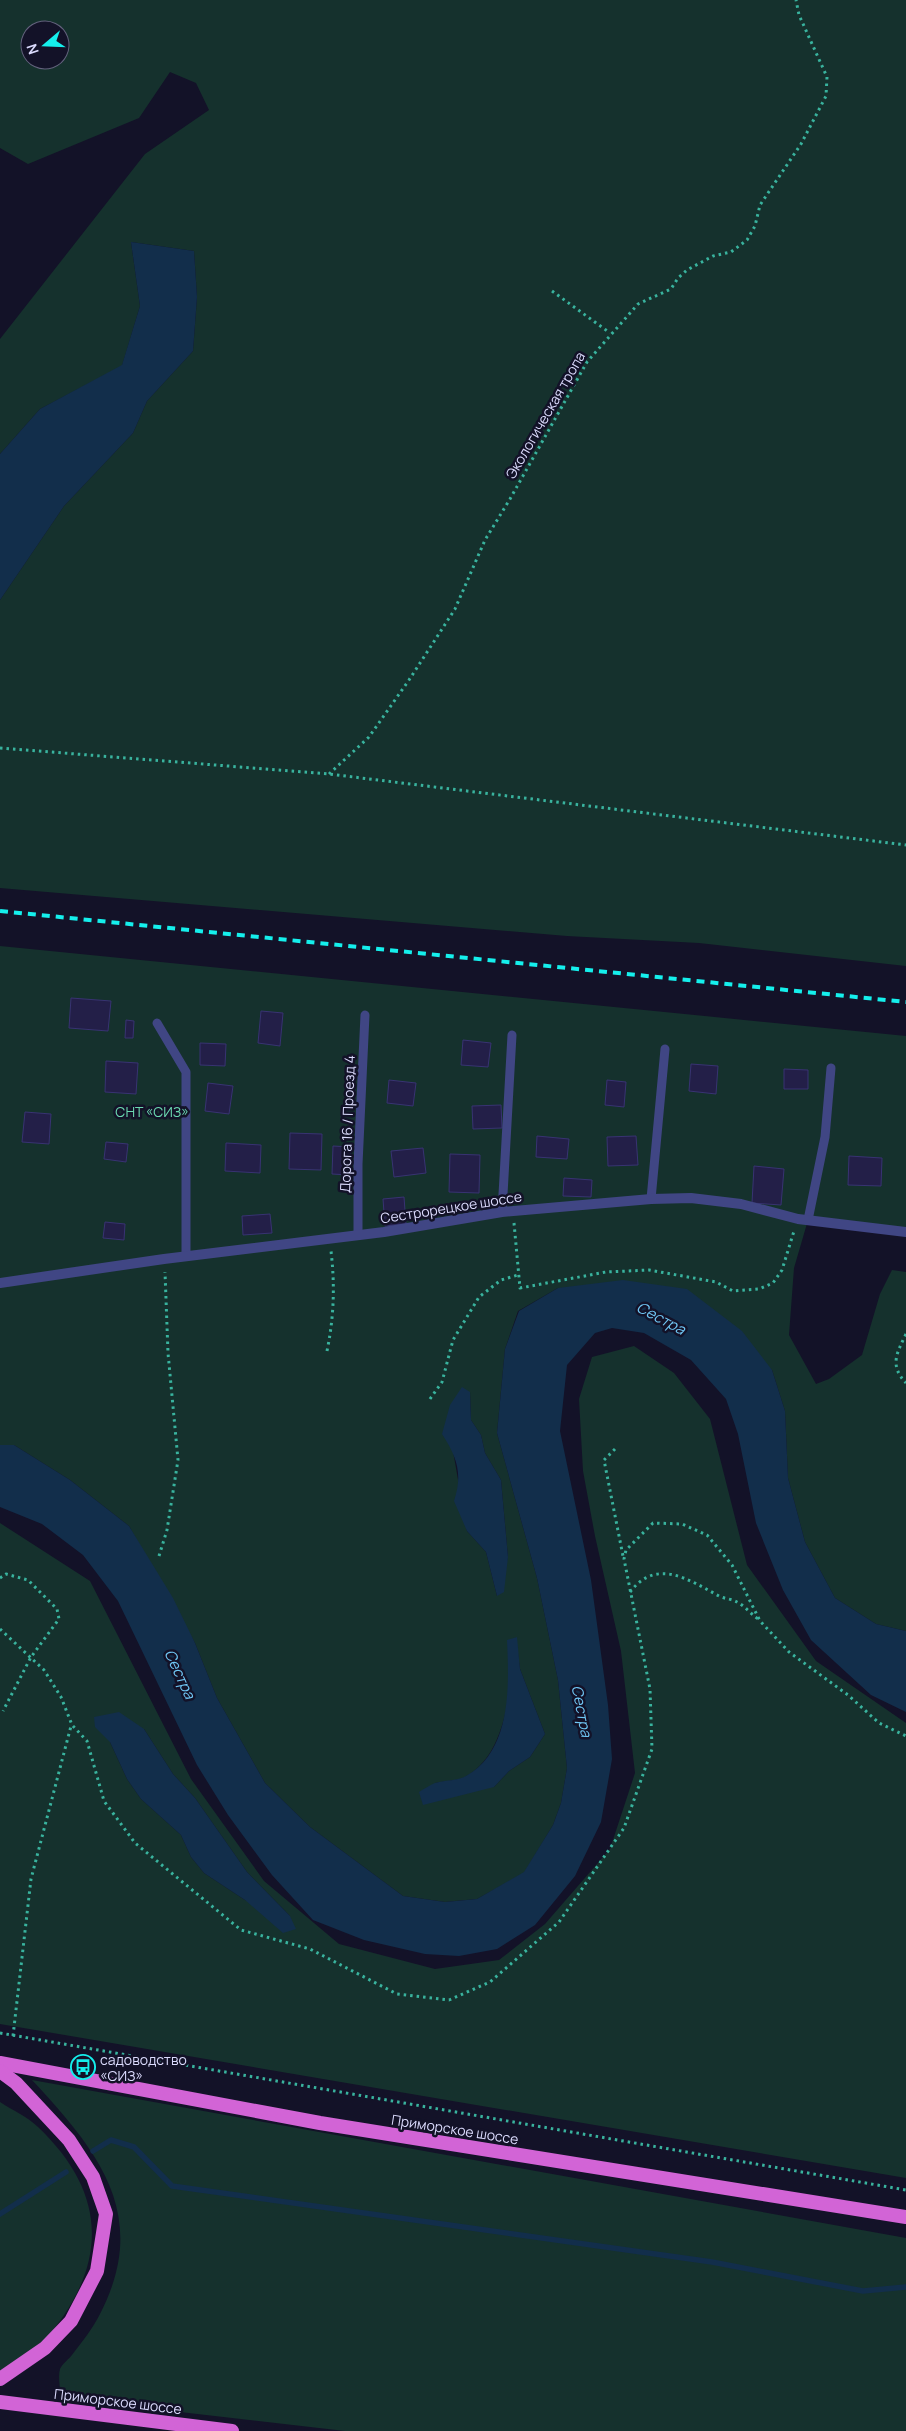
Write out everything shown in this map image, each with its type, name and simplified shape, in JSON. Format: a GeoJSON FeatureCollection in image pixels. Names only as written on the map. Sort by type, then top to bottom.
{"type":"FeatureCollection","features":[{"type":"Feature","properties":{"kind":"highway","name":"Приморское шоссе"},"geometry":{"type":"LineString","coordinates":[[0,2063],[320,2123],[906,2218]]}},
{"type":"Feature","properties":{"kind":"highway"},"geometry":{"type":"LineString","coordinates":[[0,2071],[16,2083],[69,2140],[93,2177],[106,2214],[97,2271],[71,2322],[45,2348],[0,2379]]}},
{"type":"Feature","properties":{"kind":"highway","name":"Приморское шоссе"},"geometry":{"type":"LineString","coordinates":[[0,2402],[232,2431]]}},
{"type":"Feature","properties":{"kind":"street","name":"Сестрорецкое шоссе"},"geometry":{"type":"LineString","coordinates":[[0,1283],[164,1259],[358,1234],[502,1212],[651,1199],[690,1198],[741,1204],[803,1220],[906,1232]]}},
{"type":"Feature","properties":{"kind":"lane","name":"Дорога 16 / Проезд 4"},"geometry":{"type":"LineString","coordinates":[[358,1234],[358,1164],[365,1015]]}},
{"type":"Feature","properties":{"kind":"lane"},"geometry":{"type":"LineString","coordinates":[[157,1023],[186,1072],[186,1256]]}},
{"type":"Feature","properties":{"kind":"lane"},"geometry":{"type":"LineString","coordinates":[[502,1212],[512,1035]]}},
{"type":"Feature","properties":{"kind":"lane"},"geometry":{"type":"LineString","coordinates":[[651,1199],[665,1049]]}},
{"type":"Feature","properties":{"kind":"lane"},"geometry":{"type":"LineString","coordinates":[[803,1220],[825,1137],[831,1068]]}},
{"type":"Feature","properties":{"kind":"path","name":"Экологическая тропа"},"geometry":{"type":"LineString","coordinates":[[329,774],[369,737],[455,609],[484,540],[510,499],[586,362],[638,304],[671,289],[678,278],[687,270],[713,256],[730,252],[747,240],[755,226],[760,205],[800,144],[826,96],[829,86],[828,77],[799,15],[796,0]]}},
{"type":"Feature","properties":{"kind":"path"},"geometry":{"type":"LineString","coordinates":[[552,291],[610,333]]}},
{"type":"Feature","properties":{"kind":"path"},"geometry":{"type":"LineString","coordinates":[[0,748],[329,774],[906,845]]}},
{"type":"Feature","properties":{"kind":"path"},"geometry":{"type":"LineString","coordinates":[[513,1211],[520,1288],[606,1272],[649,1270],[716,1282],[733,1291],[758,1289],[773,1283],[782,1270],[803,1220]]}},
{"type":"Feature","properties":{"kind":"path"},"geometry":{"type":"LineString","coordinates":[[327,1351],[332,1329],[335,1286],[329,1238]]}},
{"type":"Feature","properties":{"kind":"path"},"geometry":{"type":"LineString","coordinates":[[159,1556],[167,1530],[178,1460],[168,1352],[164,1259]]}},
{"type":"Feature","properties":{"kind":"path"},"geometry":{"type":"LineString","coordinates":[[430,1398],[442,1382],[453,1340],[479,1297],[501,1280],[518,1275]]}},
{"type":"Feature","properties":{"kind":"path"},"geometry":{"type":"LineString","coordinates":[[906,1334],[896,1357],[898,1374],[906,1382]]}},
{"type":"Feature","properties":{"kind":"path"},"geometry":{"type":"LineString","coordinates":[[0,1629],[44,1670],[61,1697],[72,1725],[87,1741],[104,1801],[135,1843],[241,1930],[310,1949],[397,1994],[449,2000],[490,1982],[559,1922],[624,1828],[652,1749],[650,1689],[604,1460],[615,1449]]}},
{"type":"Feature","properties":{"kind":"path"},"geometry":{"type":"LineString","coordinates":[[624,1559],[626,1550],[653,1523],[682,1524],[708,1535],[732,1565],[760,1621]]}},
{"type":"Feature","properties":{"kind":"path"},"geometry":{"type":"LineString","coordinates":[[630,1592],[638,1581],[650,1576],[669,1573],[688,1578],[722,1598],[736,1602],[760,1621],[788,1652],[848,1695],[879,1723],[906,1736]]}},
{"type":"Feature","properties":{"kind":"path"},"geometry":{"type":"LineString","coordinates":[[0,1578],[6,1574],[28,1580],[57,1609],[59,1619],[31,1657],[3,1711]]}},
{"type":"Feature","properties":{"kind":"path"},"geometry":{"type":"LineString","coordinates":[[13,2036],[31,1879],[72,1725]]}},
{"type":"Feature","properties":{"kind":"path"},"geometry":{"type":"LineString","coordinates":[[0,2033],[906,2190]]}},
{"type":"Feature","properties":{"kind":"green space"},"geometry":{"type":"Polygon","coordinates":[[[0,0],[906,0],[906,966],[699,943],[567,936],[0,888],[0,600],[64,506],[133,433],[147,401],[193,351],[197,297],[194,251],[131,242],[140,306],[122,366],[40,409],[0,454],[0,339],[145,154],[209,110],[196,83],[170,72],[139,118],[28,164],[0,148],[0,0]]]}},
{"type":"Feature","properties":{"kind":"green space","name":"СНТ «СИЗ»"},"geometry":{"type":"Polygon","coordinates":[[[0,946],[906,1036],[906,1232],[808,1220],[794,1268],[789,1335],[816,1384],[829,1379],[862,1355],[880,1294],[892,1270],[906,1272],[906,1631],[876,1624],[835,1598],[805,1542],[788,1478],[785,1411],[772,1370],[558,1288],[518,1311],[505,1349],[497,1433],[537,1578],[558,1680],[567,1768],[561,1803],[553,1825],[524,1873],[477,1899],[445,1902],[403,1896],[310,1827],[265,1783],[217,1698],[195,1643],[129,1526],[70,1480],[14,1445],[0,1445],[0,946]],[[470,1392],[453,1451],[467,1531],[486,1552],[497,1596],[508,1557],[501,1480],[485,1453],[481,1435],[471,1420],[470,1392]],[[516,1637],[505,1714],[491,1751],[480,1766],[465,1777],[435,1783],[494,1787],[509,1771],[530,1757],[545,1734],[520,1669],[516,1637]]]}},
{"type":"Feature","properties":{"kind":"green space"},"geometry":{"type":"Polygon","coordinates":[[[634,1346],[674,1373],[710,1419],[747,1565],[816,1661],[906,1723],[906,2178],[0,2024],[0,1523],[90,1581],[191,1779],[264,1881],[339,1944],[435,1969],[499,1960],[545,1924],[610,1849],[635,1773],[621,1651],[595,1536],[583,1471],[579,1399],[592,1357],[634,1346]],[[144,1729],[110,1742],[127,1779],[141,1799],[181,1835],[191,1857],[204,1873],[245,1900],[290,1916],[247,1872],[195,1798],[173,1774],[144,1729]]]}},
{"type":"Feature","properties":{"kind":"green space"},"geometry":{"type":"Polygon","coordinates":[[[32,2080],[906,2238],[906,2431],[345,2431],[76,2400],[60,2392],[60,2369],[87,2335],[100,2314],[114,2278],[120,2246],[118,2215],[110,2186],[96,2159],[78,2133],[32,2080]]]}},
{"type":"Feature","properties":{"kind":"green space"},"geometry":{"type":"Polygon","coordinates":[[[0,2102],[34,2123],[59,2149],[74,2172],[85,2195],[91,2218],[92,2243],[87,2267],[77,2292],[62,2318],[34,2352],[0,2379],[0,2102]]]}},
{"type":"Feature","properties":{"kind":"water"},"geometry":{"type":"Polygon","coordinates":[[[131,242],[194,251],[197,297],[193,351],[147,401],[133,433],[64,506],[0,600],[0,454],[40,409],[122,365],[140,306],[131,242]]]}},
{"type":"Feature","properties":{"kind":"water","name":"Сестра"},"geometry":{"type":"Polygon","coordinates":[[[623,1280],[687,1289],[742,1331],[772,1370],[785,1411],[788,1478],[805,1542],[835,1598],[876,1624],[906,1631],[906,1712],[871,1695],[811,1640],[783,1590],[756,1523],[738,1434],[726,1399],[691,1360],[644,1333],[612,1328],[595,1333],[567,1365],[560,1431],[591,1580],[608,1705],[612,1759],[601,1822],[575,1876],[535,1925],[497,1949],[459,1956],[425,1954],[364,1940],[313,1920],[272,1875],[228,1815],[197,1765],[118,1601],[83,1555],[42,1524],[0,1507],[0,1445],[14,1445],[70,1480],[129,1526],[173,1598],[195,1643],[217,1698],[265,1783],[310,1827],[403,1896],[445,1902],[477,1899],[524,1872],[553,1825],[561,1803],[567,1768],[558,1680],[537,1578],[497,1433],[505,1349],[519,1311],[558,1288],[623,1280]]]}},
{"type":"Feature","properties":{"kind":"water"},"geometry":{"type":"Polygon","coordinates":[[[462,1387],[470,1392],[471,1420],[481,1435],[485,1453],[501,1480],[508,1557],[504,1592],[497,1596],[486,1552],[467,1531],[454,1501],[458,1482],[457,1466],[455,1458],[442,1434],[450,1405],[462,1387]]]}},
{"type":"Feature","properties":{"kind":"water"},"geometry":{"type":"Polygon","coordinates":[[[517,1637],[520,1669],[545,1734],[530,1757],[509,1771],[494,1787],[423,1805],[419,1792],[435,1783],[466,1776],[481,1765],[492,1750],[500,1733],[507,1696],[507,1640],[517,1637]]]}},
{"type":"Feature","properties":{"kind":"water"},"geometry":{"type":"Polygon","coordinates":[[[119,1712],[144,1729],[173,1774],[195,1798],[247,1872],[290,1916],[296,1929],[283,1933],[245,1900],[204,1873],[191,1857],[181,1835],[141,1799],[127,1779],[110,1742],[95,1727],[94,1717],[119,1712]]]}},
{"type":"Feature","properties":{"kind":"building"},"geometry":{"type":"Polygon","coordinates":[[[71,998],[111,1001],[108,1031],[69,1028],[71,998]]]}},
{"type":"Feature","properties":{"kind":"building"},"geometry":{"type":"Polygon","coordinates":[[[261,1011],[283,1013],[280,1046],[258,1043],[261,1011]]]}},
{"type":"Feature","properties":{"kind":"building"},"geometry":{"type":"Polygon","coordinates":[[[126,1020],[134,1021],[133,1038],[125,1038],[126,1020]]]}},
{"type":"Feature","properties":{"kind":"building"},"geometry":{"type":"Polygon","coordinates":[[[463,1040],[491,1043],[488,1067],[461,1065],[463,1040]]]}},
{"type":"Feature","properties":{"kind":"building"},"geometry":{"type":"Polygon","coordinates":[[[200,1043],[226,1044],[225,1066],[200,1065],[200,1043]]]}},
{"type":"Feature","properties":{"kind":"building"},"geometry":{"type":"Polygon","coordinates":[[[106,1061],[138,1063],[136,1094],[105,1092],[106,1061]]]}},
{"type":"Feature","properties":{"kind":"building"},"geometry":{"type":"Polygon","coordinates":[[[691,1064],[718,1066],[716,1094],[689,1091],[691,1064]]]}},
{"type":"Feature","properties":{"kind":"building"},"geometry":{"type":"Polygon","coordinates":[[[784,1069],[808,1070],[808,1089],[784,1089],[784,1069]]]}},
{"type":"Feature","properties":{"kind":"building"},"geometry":{"type":"Polygon","coordinates":[[[389,1080],[416,1083],[413,1106],[387,1103],[389,1080]]]}},
{"type":"Feature","properties":{"kind":"building"},"geometry":{"type":"Polygon","coordinates":[[[607,1080],[626,1082],[624,1107],[605,1105],[607,1080]]]}},
{"type":"Feature","properties":{"kind":"building"},"geometry":{"type":"Polygon","coordinates":[[[208,1083],[233,1086],[229,1114],[205,1111],[208,1083]]]}},
{"type":"Feature","properties":{"kind":"building"},"geometry":{"type":"Polygon","coordinates":[[[501,1105],[502,1128],[473,1129],[472,1106],[501,1105]]]}},
{"type":"Feature","properties":{"kind":"building"},"geometry":{"type":"Polygon","coordinates":[[[25,1112],[51,1114],[49,1144],[22,1142],[25,1112]]]}},
{"type":"Feature","properties":{"kind":"building"},"geometry":{"type":"Polygon","coordinates":[[[290,1133],[322,1134],[321,1170],[289,1169],[290,1133]]]}},
{"type":"Feature","properties":{"kind":"building"},"geometry":{"type":"Polygon","coordinates":[[[537,1136],[569,1139],[567,1159],[536,1157],[537,1136]]]}},
{"type":"Feature","properties":{"kind":"building"},"geometry":{"type":"Polygon","coordinates":[[[636,1136],[638,1165],[608,1166],[607,1137],[636,1136]]]}},
{"type":"Feature","properties":{"kind":"building"},"geometry":{"type":"Polygon","coordinates":[[[106,1142],[128,1144],[126,1162],[104,1159],[106,1142]]]}},
{"type":"Feature","properties":{"kind":"building"},"geometry":{"type":"Polygon","coordinates":[[[226,1143],[261,1145],[260,1173],[225,1171],[226,1143]]]}},
{"type":"Feature","properties":{"kind":"building"},"geometry":{"type":"Polygon","coordinates":[[[333,1146],[351,1147],[349,1175],[332,1174],[333,1146]]]}},
{"type":"Feature","properties":{"kind":"building"},"geometry":{"type":"Polygon","coordinates":[[[423,1148],[426,1173],[394,1177],[391,1151],[423,1148]]]}},
{"type":"Feature","properties":{"kind":"building"},"geometry":{"type":"Polygon","coordinates":[[[450,1154],[480,1155],[479,1193],[449,1192],[450,1154]]]}},
{"type":"Feature","properties":{"kind":"building"},"geometry":{"type":"Polygon","coordinates":[[[849,1156],[882,1158],[881,1186],[848,1185],[849,1156]]]}},
{"type":"Feature","properties":{"kind":"building"},"geometry":{"type":"Polygon","coordinates":[[[754,1166],[784,1169],[781,1205],[752,1203],[754,1166]]]}},
{"type":"Feature","properties":{"kind":"building"},"geometry":{"type":"Polygon","coordinates":[[[564,1178],[592,1180],[591,1197],[563,1196],[564,1178]]]}},
{"type":"Feature","properties":{"kind":"building"},"geometry":{"type":"Polygon","coordinates":[[[404,1197],[406,1224],[385,1226],[383,1199],[404,1197]]]}},
{"type":"Feature","properties":{"kind":"building"},"geometry":{"type":"Polygon","coordinates":[[[270,1214],[272,1233],[243,1235],[242,1216],[270,1214]]]}},
{"type":"Feature","properties":{"kind":"building"},"geometry":{"type":"Polygon","coordinates":[[[105,1222],[125,1224],[124,1240],[103,1238],[105,1222]]]}},
{"type":"Feature","properties":{"kind":"waterway"},"geometry":{"type":"LineString","coordinates":[[93,2151],[111,2140],[134,2147],[172,2186],[712,2262],[863,2291],[906,2287]]}},
{"type":"Feature","properties":{"kind":"waterway"},"geometry":{"type":"LineString","coordinates":[[0,2214],[66,2172]]}},
{"type":"Feature","properties":{"kind":"railway"},"geometry":{"type":"LineString","coordinates":[[0,911],[906,1002]]}},
{"type":"Feature","properties":{"kind":"place","name":"садоводство «СИЗ»"},"geometry":{"type":"Point","coordinates":[83,2067]}}]}
